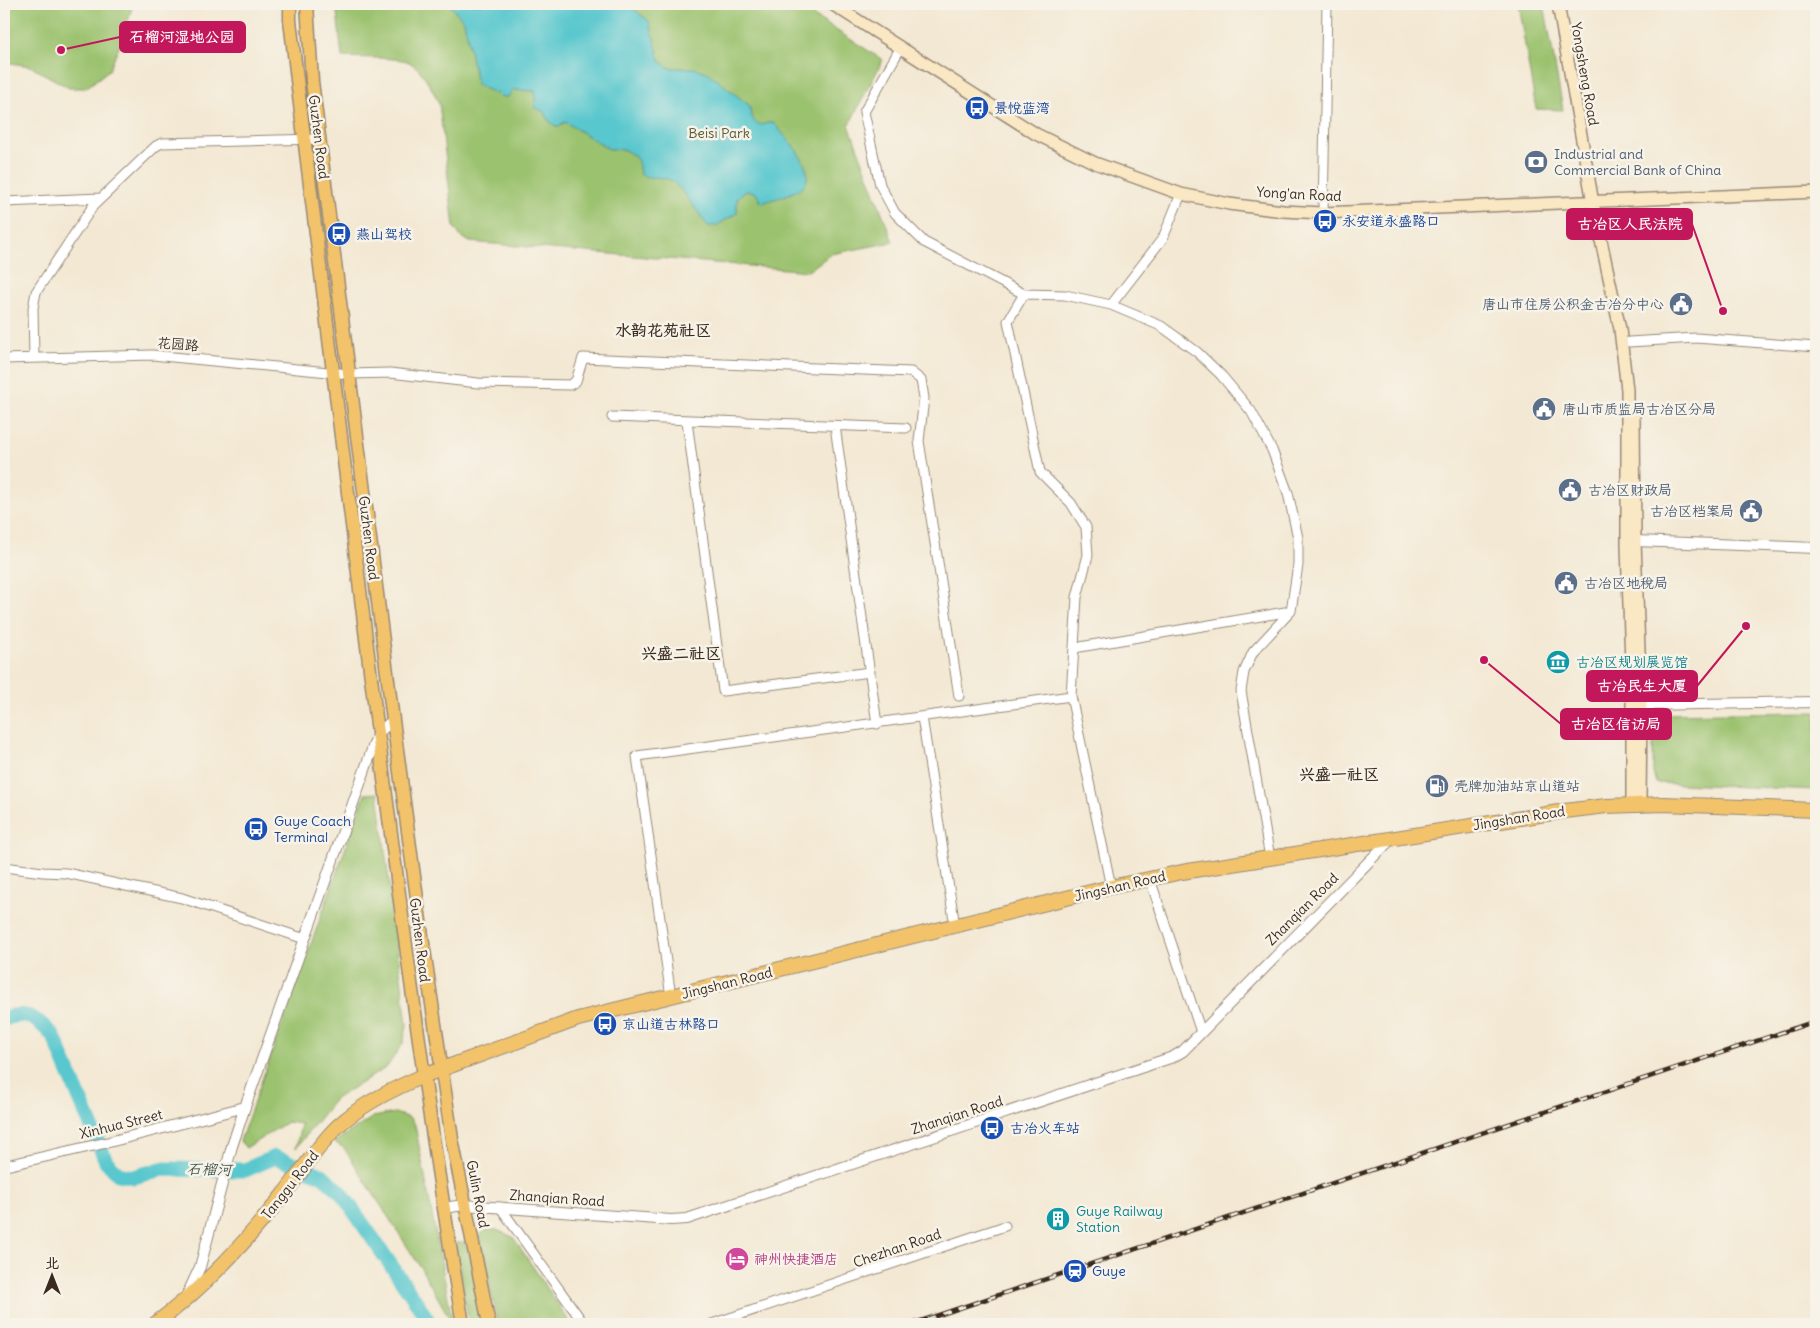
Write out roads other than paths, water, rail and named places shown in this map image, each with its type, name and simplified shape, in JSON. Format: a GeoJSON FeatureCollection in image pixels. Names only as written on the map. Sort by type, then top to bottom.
{"type":"FeatureCollection","features":[{"type":"Feature","properties":{"kind":"highway","name":"Jingshan Road"},"geometry":{"type":"LineString","coordinates":[[442,1070],[578,1020],[1111,887],[1182,872],[1565,811],[1636,805],[1816,810]]}},
{"type":"Feature","properties":{"kind":"highway","name":"Tanggu Road"},"geometry":{"type":"LineString","coordinates":[[155,1324],[182,1304],[221,1268],[256,1229],[315,1152],[338,1126],[362,1107],[399,1087],[442,1070]]}},
{"type":"Feature","properties":{"kind":"main road","name":"Guzhen Road"},"geometry":{"type":"LineString","coordinates":[[290,4],[290,20],[304,139],[423,1076]]}},
{"type":"Feature","properties":{"kind":"main road","name":"Guzhen Road"},"geometry":{"type":"LineString","coordinates":[[307,4],[312,81],[392,720],[442,1070]]}},
{"type":"Feature","properties":{"kind":"main road","name":"Yong'an Road"},"geometry":{"type":"LineString","coordinates":[[832,4],[1036,134],[1095,163],[1182,194],[1229,204],[1283,211],[1323,213],[1816,192]]}},
{"type":"Feature","properties":{"kind":"main road","name":"Yongsheng Road"},"geometry":{"type":"LineString","coordinates":[[1558,4],[1620,329],[1627,390],[1627,545],[1636,805]]}},
{"type":"Feature","properties":{"kind":"main road","name":"Yongsheng Road"},"geometry":{"type":"LineString","coordinates":[[1565,4],[1596,202],[1629,342],[1634,405],[1635,541],[1641,706],[1636,805]]}},
{"type":"Feature","properties":{"kind":"main road","name":"Gulin Road"},"geometry":{"type":"LineString","coordinates":[[442,1070],[464,1205],[489,1324]]}},
{"type":"Feature","properties":{"kind":"main road"},"geometry":{"type":"LineString","coordinates":[[423,1076],[443,1208],[464,1324]]}},
{"type":"Feature","properties":{"kind":"street"},"geometry":{"type":"LineString","coordinates":[[1323,213],[1327,4]]}},
{"type":"Feature","properties":{"kind":"street"},"geometry":{"type":"LineString","coordinates":[[900,47],[864,112],[880,185],[895,213],[924,242],[1024,294],[1065,295],[1111,305],[1161,326],[1197,352],[1220,375],[1251,411],[1272,450],[1288,492],[1298,538],[1298,565],[1291,611],[1254,652],[1244,672],[1242,691],[1270,858]]}},
{"type":"Feature","properties":{"kind":"street"},"geometry":{"type":"LineString","coordinates":[[34,358],[33,308],[36,292],[92,206],[156,146],[162,143],[319,139]]}},
{"type":"Feature","properties":{"kind":"street"},"geometry":{"type":"LineString","coordinates":[[1111,305],[1163,238],[1182,194]]}},
{"type":"Feature","properties":{"kind":"street"},"geometry":{"type":"LineString","coordinates":[[4,202],[101,198]]}},
{"type":"Feature","properties":{"kind":"street"},"geometry":{"type":"LineString","coordinates":[[1024,294],[1008,321],[1040,472],[1071,503],[1086,528],[1088,555],[1077,597],[1071,696],[1111,887]]}},
{"type":"Feature","properties":{"kind":"street"},"geometry":{"type":"LineString","coordinates":[[1629,342],[1696,338],[1816,347]]}},
{"type":"Feature","properties":{"kind":"street","name":"花园路"},"geometry":{"type":"LineString","coordinates":[[4,359],[152,355],[334,373],[390,373],[478,383],[570,385],[576,381],[583,358],[911,372],[921,380],[924,398],[919,441],[958,696]]}},
{"type":"Feature","properties":{"kind":"street"},"geometry":{"type":"LineString","coordinates":[[612,417],[906,428]]}},
{"type":"Feature","properties":{"kind":"street"},"geometry":{"type":"LineString","coordinates":[[688,421],[723,691],[870,672]]}},
{"type":"Feature","properties":{"kind":"street"},"geometry":{"type":"LineString","coordinates":[[835,426],[877,724]]}},
{"type":"Feature","properties":{"kind":"street"},"geometry":{"type":"LineString","coordinates":[[1635,541],[1816,548]]}},
{"type":"Feature","properties":{"kind":"street"},"geometry":{"type":"LineString","coordinates":[[1074,648],[1291,611]]}},
{"type":"Feature","properties":{"kind":"street"},"geometry":{"type":"LineString","coordinates":[[670,997],[637,756],[1071,696]]}},
{"type":"Feature","properties":{"kind":"street"},"geometry":{"type":"LineString","coordinates":[[1641,706],[1816,702]]}},
{"type":"Feature","properties":{"kind":"street"},"geometry":{"type":"LineString","coordinates":[[922,717],[955,926]]}},
{"type":"Feature","properties":{"kind":"street"},"geometry":{"type":"LineString","coordinates":[[182,1304],[200,1267],[232,1146],[245,1107],[378,733],[392,720]]}},
{"type":"Feature","properties":{"kind":"street","name":"Zhanqian Road"},"geometry":{"type":"LineString","coordinates":[[443,1208],[464,1205],[671,1220],[687,1219],[1173,1057],[1183,1051],[1392,838]]}},
{"type":"Feature","properties":{"kind":"street"},"geometry":{"type":"LineString","coordinates":[[4,867],[66,873],[182,898],[305,939]]}},
{"type":"Feature","properties":{"kind":"street"},"geometry":{"type":"LineString","coordinates":[[1150,879],[1201,1032]]}},
{"type":"Feature","properties":{"kind":"street","name":"Xinhua Street"},"geometry":{"type":"LineString","coordinates":[[4,1166],[94,1146],[245,1107]]}},
{"type":"Feature","properties":{"kind":"street"},"geometry":{"type":"LineString","coordinates":[[500,1208],[584,1324]]}},
{"type":"Feature","properties":{"kind":"street","name":"Chezhan Road"},"geometry":{"type":"LineString","coordinates":[[712,1324],[1005,1226]]}},
{"type":"Feature","properties":{"kind":"water"},"geometry":{"type":"Polygon","coordinates":[[[449,4],[627,4],[649,21],[660,60],[665,66],[671,68],[694,68],[707,72],[750,106],[755,122],[761,124],[773,122],[800,156],[807,175],[805,183],[794,192],[761,203],[756,193],[743,192],[737,199],[737,213],[716,226],[708,226],[674,183],[670,180],[647,177],[640,174],[638,161],[625,150],[609,149],[565,122],[557,127],[548,120],[545,112],[535,108],[535,91],[513,90],[508,97],[503,97],[477,85],[464,21],[449,4]]]}},
{"type":"Feature","properties":{"kind":"waterway","name":"石榴河"},"geometry":{"type":"LineString","coordinates":[[4,1019],[20,1015],[32,1018],[44,1026],[54,1037],[106,1161],[118,1174],[134,1177],[161,1169],[245,1170],[275,1157],[322,1175],[340,1191],[430,1324]]}},
{"type":"Feature","properties":{"kind":"railway"},"geometry":{"type":"LineString","coordinates":[[912,1324],[1816,1021]]}},
{"type":"Feature","properties":{"kind":"place","name":"石榴河湿地公园"},"geometry":{"type":"Point","coordinates":[61,50]}},
{"type":"Feature","properties":{"kind":"place","name":"景悦蓝湾"},"geometry":{"type":"Point","coordinates":[977,108]}},
{"type":"Feature","properties":{"kind":"place","name":"Industrial and Commercial Bank of China"},"geometry":{"type":"Point","coordinates":[1536,162]}},
{"type":"Feature","properties":{"kind":"place","name":"永安道永盛路口"},"geometry":{"type":"Point","coordinates":[1325,221]}},
{"type":"Feature","properties":{"kind":"place","name":"燕山驾校"},"geometry":{"type":"Point","coordinates":[339,234]}},
{"type":"Feature","properties":{"kind":"place","name":"唐山市住房公积金古冶分中心"},"geometry":{"type":"Point","coordinates":[1681,304]}},
{"type":"Feature","properties":{"kind":"place","name":"古冶区人民法院"},"geometry":{"type":"Point","coordinates":[1723,311]}},
{"type":"Feature","properties":{"kind":"place","name":"唐山市质监局古冶区分局"},"geometry":{"type":"Point","coordinates":[1544,409]}},
{"type":"Feature","properties":{"kind":"place","name":"古冶区财政局"},"geometry":{"type":"Point","coordinates":[1570,490]}},
{"type":"Feature","properties":{"kind":"place","name":"古冶区档案局"},"geometry":{"type":"Point","coordinates":[1751,511]}},
{"type":"Feature","properties":{"kind":"place","name":"古冶区地税局"},"geometry":{"type":"Point","coordinates":[1566,583]}},
{"type":"Feature","properties":{"kind":"place","name":"古冶民生大厦"},"geometry":{"type":"Point","coordinates":[1746,626]}},
{"type":"Feature","properties":{"kind":"place","name":"古冶区信访局"},"geometry":{"type":"Point","coordinates":[1484,660]}},
{"type":"Feature","properties":{"kind":"place","name":"古冶区规划展览馆"},"geometry":{"type":"Point","coordinates":[1558,662]}},
{"type":"Feature","properties":{"kind":"place","name":"壳牌加油站京山道站"},"geometry":{"type":"Point","coordinates":[1437,786]}},
{"type":"Feature","properties":{"kind":"place","name":"Guye Coach Terminal"},"geometry":{"type":"Point","coordinates":[256,829]}},
{"type":"Feature","properties":{"kind":"place","name":"京山道古林路口"},"geometry":{"type":"Point","coordinates":[605,1024]}},
{"type":"Feature","properties":{"kind":"place","name":"古冶火车站"},"geometry":{"type":"Point","coordinates":[992,1128]}},
{"type":"Feature","properties":{"kind":"place","name":"Guye Railway Station"},"geometry":{"type":"Point","coordinates":[1058,1219]}},
{"type":"Feature","properties":{"kind":"place","name":"神州快捷酒店"},"geometry":{"type":"Point","coordinates":[737,1259]}},
{"type":"Feature","properties":{"kind":"place","name":"Guye"},"geometry":{"type":"Point","coordinates":[1075,1271]}},
{"type":"Feature","properties":{"kind":"district","name":"水韵花苑社区"},"geometry":{"type":"Point","coordinates":[663,330]}},
{"type":"Feature","properties":{"kind":"district","name":"兴盛二社区"},"geometry":{"type":"Point","coordinates":[681,653]}},
{"type":"Feature","properties":{"kind":"district","name":"兴盛一社区"},"geometry":{"type":"Point","coordinates":[1339,774]}},
{"type":"Feature","properties":{"kind":"park label","name":"Beisi Park"},"geometry":{"type":"Point","coordinates":[719,133]}}]}
